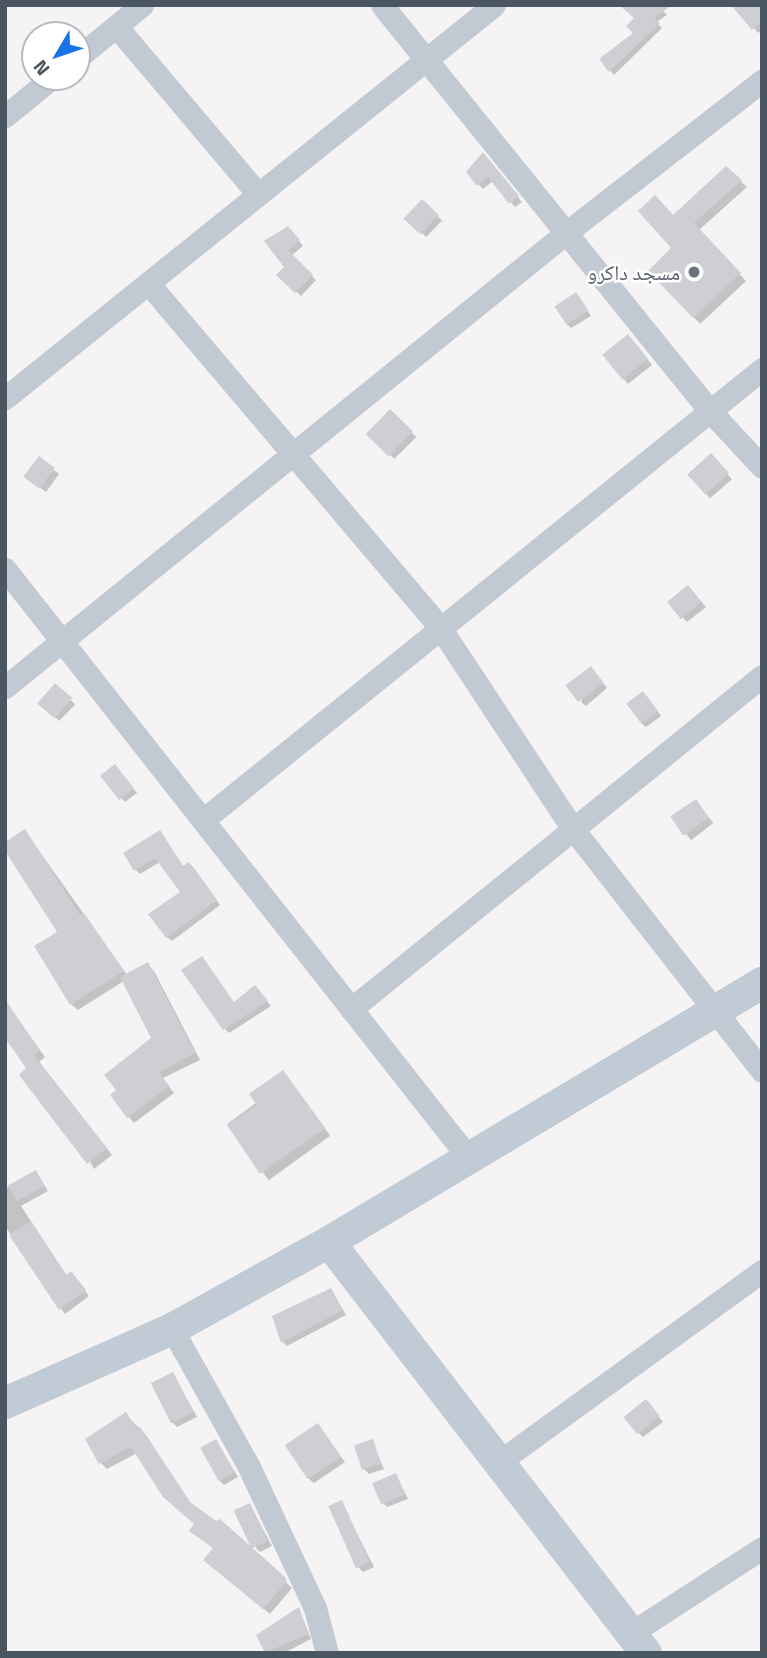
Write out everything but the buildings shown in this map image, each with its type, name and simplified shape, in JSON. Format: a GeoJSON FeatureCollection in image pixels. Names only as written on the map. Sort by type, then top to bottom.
{"type":"FeatureCollection","features":[{"type":"Feature","properties":{"kind":"main road"},"geometry":{"type":"LineString","coordinates":[[8,1395],[172,1329],[329,1242],[762,983]]}},
{"type":"Feature","properties":{"kind":"main road"},"geometry":{"type":"LineString","coordinates":[[329,1242],[638,1643]]}},
{"type":"Feature","properties":{"kind":"street"},"geometry":{"type":"LineString","coordinates":[[91,47],[142,5]]}},
{"type":"Feature","properties":{"kind":"street"},"geometry":{"type":"LineString","coordinates":[[382,5],[710,411],[762,467]]}},
{"type":"Feature","properties":{"kind":"street"},"geometry":{"type":"LineString","coordinates":[[5,398],[494,5]]}},
{"type":"Feature","properties":{"kind":"street"},"geometry":{"type":"LineString","coordinates":[[116,26],[258,194]]}},
{"type":"Feature","properties":{"kind":"street"},"geometry":{"type":"LineString","coordinates":[[5,687],[567,232],[762,81]]}},
{"type":"Feature","properties":{"kind":"street"},"geometry":{"type":"LineString","coordinates":[[5,116],[36,91]]}},
{"type":"Feature","properties":{"kind":"street"},"geometry":{"type":"LineString","coordinates":[[148,283],[441,629],[573,829],[762,1071]]}},
{"type":"Feature","properties":{"kind":"street"},"geometry":{"type":"LineString","coordinates":[[203,820],[762,369]]}},
{"type":"Feature","properties":{"kind":"street"},"geometry":{"type":"LineString","coordinates":[[5,569],[468,1157]]}},
{"type":"Feature","properties":{"kind":"street"},"geometry":{"type":"LineString","coordinates":[[351,1009],[762,676]]}},
{"type":"Feature","properties":{"kind":"street"},"geometry":{"type":"LineString","coordinates":[[499,1462],[762,1271]]}},
{"type":"Feature","properties":{"kind":"street"},"geometry":{"type":"LineString","coordinates":[[172,1329],[249,1466],[314,1608],[327,1653]]}},
{"type":"Feature","properties":{"kind":"street"},"geometry":{"type":"LineString","coordinates":[[638,1643],[762,1548]]}},
{"type":"Feature","properties":{"kind":"place","name":"مسجد داكرو"},"geometry":{"type":"Point","coordinates":[694,272]}}]}
